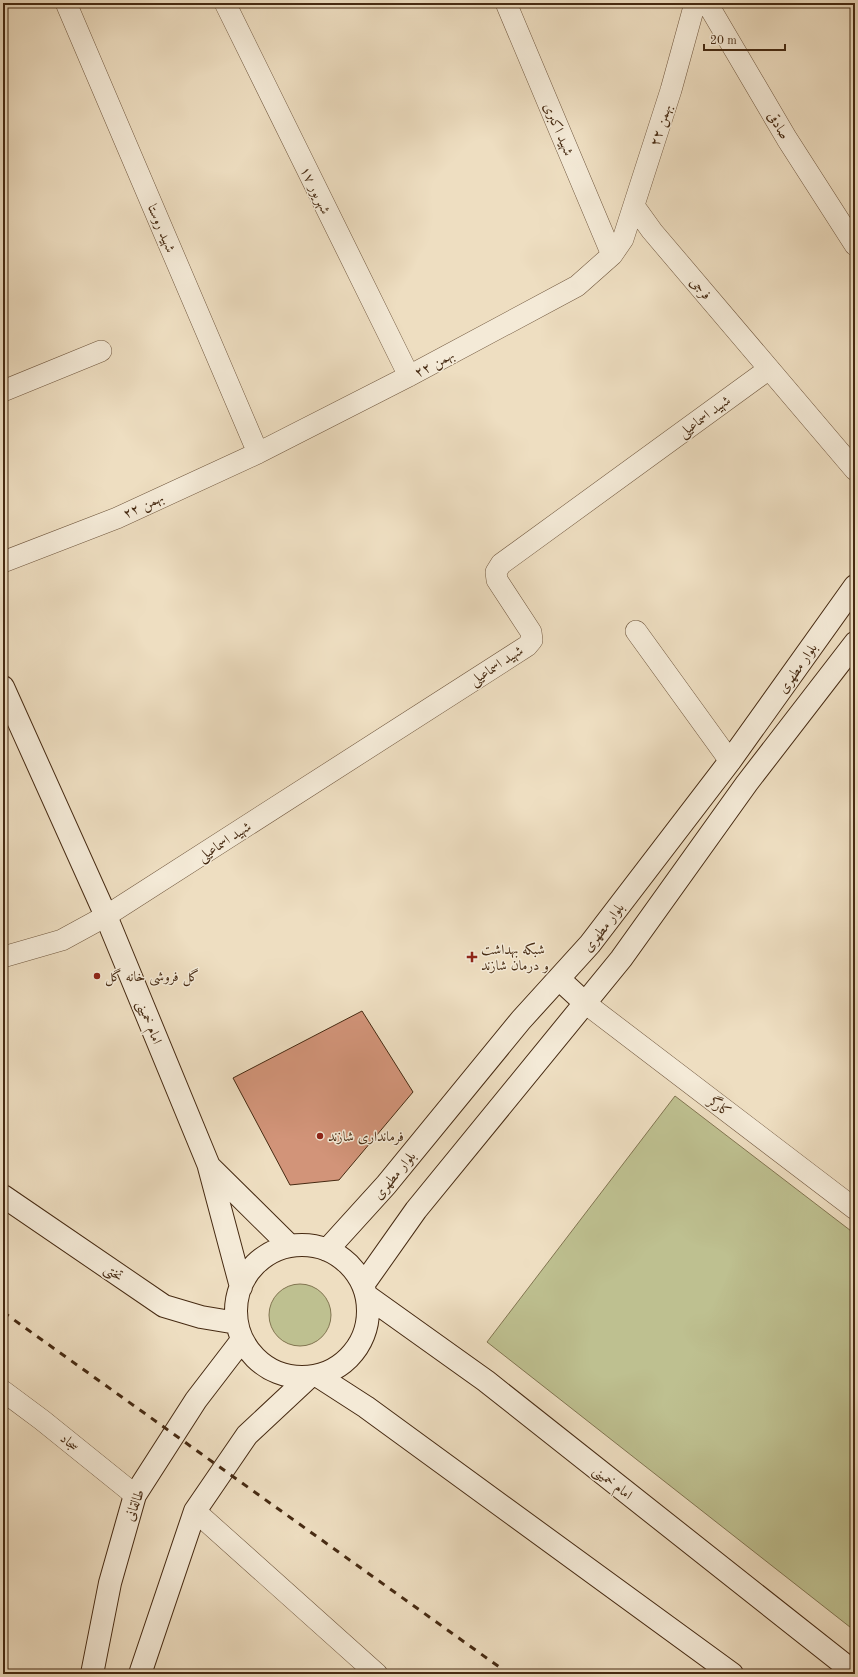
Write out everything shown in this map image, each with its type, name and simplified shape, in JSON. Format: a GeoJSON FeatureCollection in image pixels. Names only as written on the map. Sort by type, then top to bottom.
{"type":"FeatureCollection","features":[{"type":"Feature","properties":{"kind":"main road","name":"بلوار مطهری"},"geometry":{"type":"LineString","coordinates":[[327,1250],[386,1185],[521,1020],[590,944],[730,761],[855,586]]}},
{"type":"Feature","properties":{"kind":"main road"},"geometry":{"type":"LineString","coordinates":[[365,1291],[416,1210],[621,959],[747,783],[855,643]]}},
{"type":"Feature","properties":{"kind":"main road","name":"امام خمینی"},"geometry":{"type":"LineString","coordinates":[[3,687],[106,916],[209,1166],[290,1246]]}},
{"type":"Feature","properties":{"kind":"main road"},"geometry":{"type":"LineString","coordinates":[[559,979],[585,1003]]}},
{"type":"Feature","properties":{"kind":"main road"},"geometry":{"type":"LineString","coordinates":[[209,1166],[240,1287]]}},
{"type":"Feature","properties":{"kind":"main road","name":"تختی"},"geometry":{"type":"LineString","coordinates":[[3,1196],[164,1306],[201,1317],[240,1332]]}},
{"type":"Feature","properties":{"kind":"main road"},"geometry":{"type":"LineString","coordinates":[[309,1245],[327,1250],[342,1258],[355,1270],[365,1291],[369,1317],[364,1336],[353,1354],[337,1368],[313,1377],[288,1377],[269,1369],[254,1357],[240,1332],[236,1305],[240,1287],[260,1260],[274,1251],[290,1246],[309,1245]]}},
{"type":"Feature","properties":{"kind":"main road","name":"امام خمینی"},"geometry":{"type":"LineString","coordinates":[[365,1291],[486,1381],[855,1673]]}},
{"type":"Feature","properties":{"kind":"main road","name":"طالقانی"},"geometry":{"type":"LineString","coordinates":[[92,1674],[110,1583],[135,1495],[240,1332]]}},
{"type":"Feature","properties":{"kind":"main road"},"geometry":{"type":"LineString","coordinates":[[140,1674],[195,1511],[247,1435],[313,1377]]}},
{"type":"Feature","properties":{"kind":"main road"},"geometry":{"type":"LineString","coordinates":[[313,1377],[366,1407],[732,1674]]}},
{"type":"Feature","properties":{"kind":"street","name":"شهید روستا"},"geometry":{"type":"LineString","coordinates":[[66,3],[258,453]]}},
{"type":"Feature","properties":{"kind":"street","name":"۱۷ شهریور"},"geometry":{"type":"LineString","coordinates":[[225,3],[409,376]]}},
{"type":"Feature","properties":{"kind":"street","name":"شهید اکبری"},"geometry":{"type":"LineString","coordinates":[[506,3],[612,255]]}},
{"type":"Feature","properties":{"kind":"street","name":"۲۲ بهمن"},"geometry":{"type":"LineString","coordinates":[[3,562],[117,518],[258,453],[409,376],[577,286],[612,255],[623,239],[671,90],[696,3]]}},
{"type":"Feature","properties":{"kind":"street","name":"صادقی"},"geometry":{"type":"LineString","coordinates":[[707,3],[787,139],[855,245]]}},
{"type":"Feature","properties":{"kind":"street","name":"فرجی"},"geometry":{"type":"LineString","coordinates":[[634,206],[652,230],[855,470]]}},
{"type":"Feature","properties":{"kind":"street"},"geometry":{"type":"LineString","coordinates":[[3,391],[101,351]]}},
{"type":"Feature","properties":{"kind":"street","name":"شهید اسماعیلی"},"geometry":{"type":"LineString","coordinates":[[3,957],[62,940],[106,916],[527,646],[532,640],[531,632],[497,580],[496,572],[501,564],[769,369]]}},
{"type":"Feature","properties":{"kind":"street"},"geometry":{"type":"LineString","coordinates":[[636,631],[730,761]]}},
{"type":"Feature","properties":{"kind":"street","name":"کارگر"},"geometry":{"type":"LineString","coordinates":[[585,1003],[855,1209]]}},
{"type":"Feature","properties":{"kind":"street","name":"سجاد"},"geometry":{"type":"LineString","coordinates":[[3,1392],[42,1420],[135,1495]]}},
{"type":"Feature","properties":{"kind":"street"},"geometry":{"type":"LineString","coordinates":[[195,1511],[377,1674]]}},
{"type":"Feature","properties":{"kind":"green space"},"geometry":{"type":"Polygon","coordinates":[[[675,1096],[855,1234],[855,1631],[487,1342],[675,1096]]]}},
{"type":"Feature","properties":{"kind":"green space"},"geometry":{"type":"Polygon","coordinates":[[[300,1284],[312,1287],[322,1293],[328,1303],[331,1315],[328,1327],[322,1337],[312,1343],[300,1346],[288,1343],[278,1337],[272,1327],[269,1315],[272,1303],[278,1293],[288,1287],[300,1284]]]}},
{"type":"Feature","properties":{"kind":"building","name":"فرمانداری شازند"},"geometry":{"type":"Polygon","coordinates":[[[362,1011],[413,1092],[339,1180],[290,1185],[233,1078],[362,1011]]]}},
{"type":"Feature","properties":{"kind":"railway"},"geometry":{"type":"LineString","coordinates":[[3,1312],[509,1674]]}},
{"type":"Feature","properties":{"kind":"place","name":"شبکه بهداشت و درمان شازند"},"geometry":{"type":"Point","coordinates":[472,957]}},
{"type":"Feature","properties":{"kind":"place","name":"گل فروشی خانه گل"},"geometry":{"type":"Point","coordinates":[97,976]}},
{"type":"Feature","properties":{"kind":"place","name":"فرمانداری شازند"},"geometry":{"type":"Point","coordinates":[320,1136]}}]}
